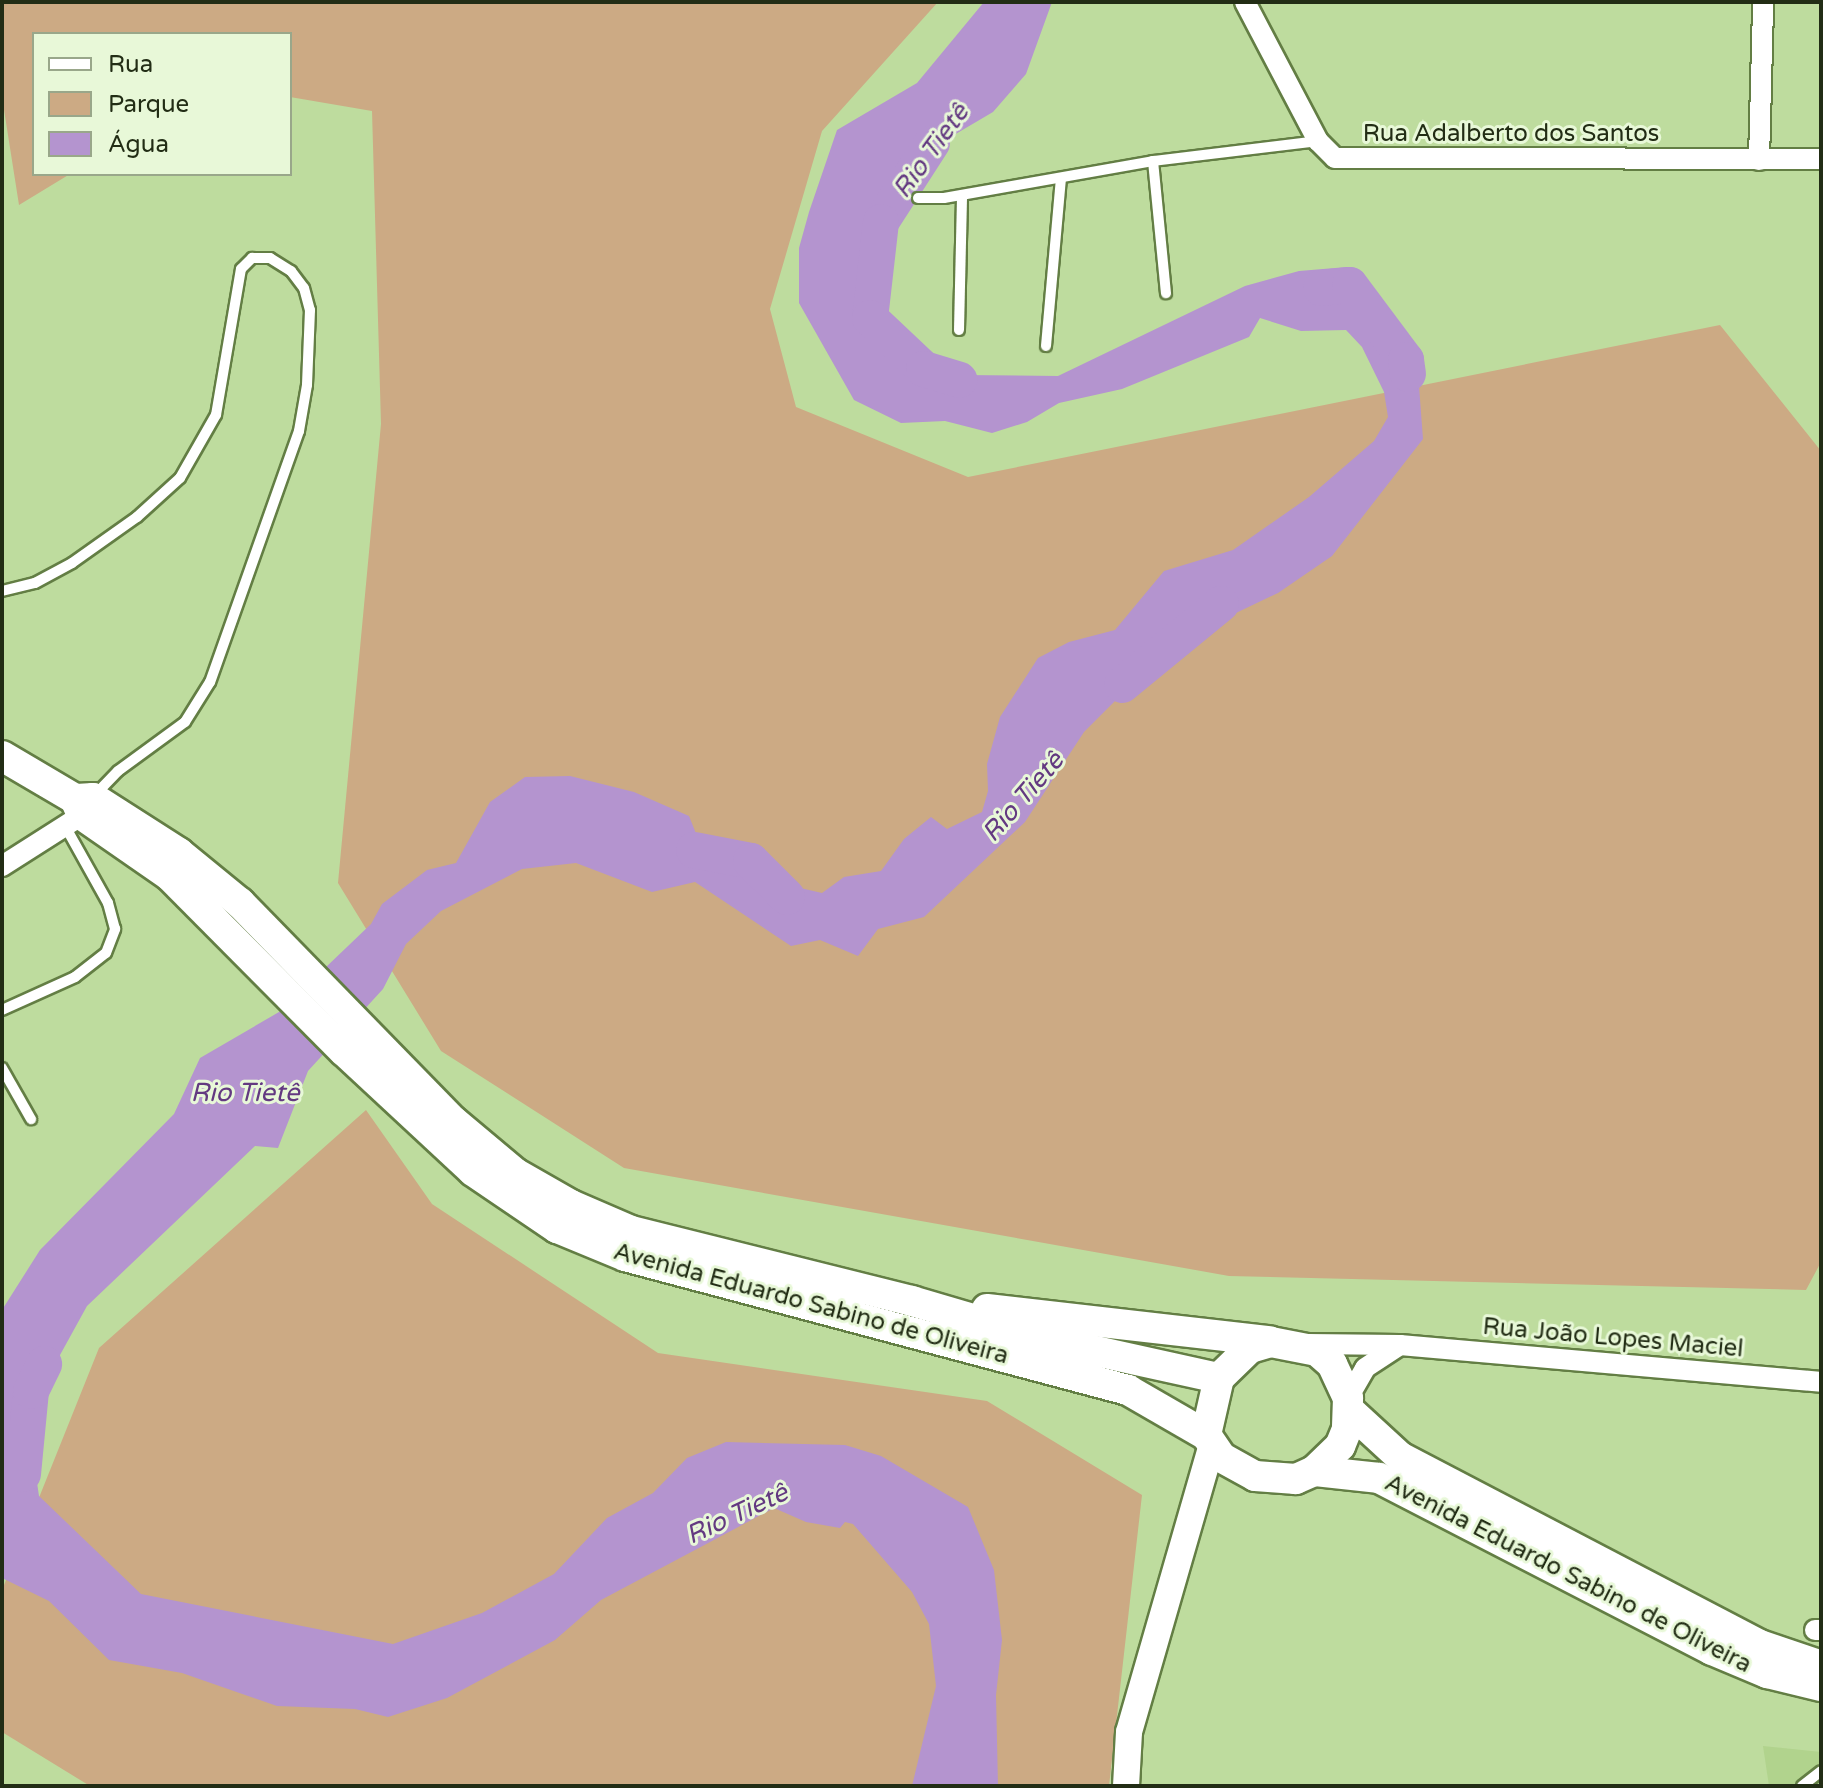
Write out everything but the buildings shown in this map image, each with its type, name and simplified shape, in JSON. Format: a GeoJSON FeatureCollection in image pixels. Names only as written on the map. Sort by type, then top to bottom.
{"type":"FeatureCollection","features":[{"type":"Feature","properties":{"kind":"main road","name":"Avenida Eduardo Sabino de Oliveira"},"geometry":{"type":"LineString","coordinates":[[2,756],[78,809],[179,853],[240,903],[279,966],[473,1171],[557,1228],[625,1256],[1128,1390],[1217,1449]]}},
{"type":"Feature","properties":{"kind":"main road","name":"Avenida Eduardo Sabino de Oliveira"},"geometry":{"type":"LineString","coordinates":[[353,1042],[515,1173],[571,1205],[631,1231],[912,1301]]}},
{"type":"Feature","properties":{"kind":"main road"},"geometry":{"type":"LineString","coordinates":[[912,1301],[1286,1343],[1332,1364],[1349,1404],[1340,1446],[1314,1471],[1275,1480],[1217,1449],[1219,1378],[1250,1348],[1286,1343]]}},
{"type":"Feature","properties":{"kind":"main road"},"geometry":{"type":"LineString","coordinates":[[912,1301],[1041,1339],[1219,1378]]}},
{"type":"Feature","properties":{"kind":"main road","name":"Avenida Eduardo Sabino de Oliveira"},"geometry":{"type":"LineString","coordinates":[[1349,1404],[1400,1457],[1757,1644],[1821,1666]]}},
{"type":"Feature","properties":{"kind":"main road","name":"Avenida Eduardo Sabino de Oliveira"},"geometry":{"type":"LineString","coordinates":[[1314,1471],[1379,1478],[1712,1650],[1767,1673],[1821,1686]]}},
{"type":"Feature","properties":{"kind":"street"},"geometry":{"type":"LineString","coordinates":[[1245,2],[1318,141]]}},
{"type":"Feature","properties":{"kind":"street"},"geometry":{"type":"LineString","coordinates":[[1759,160],[1763,2]]}},
{"type":"Feature","properties":{"kind":"street","name":"Rua Adalberto dos Santos"},"geometry":{"type":"LineString","coordinates":[[1318,141],[1335,158],[1346,160],[1821,159]]}},
{"type":"Feature","properties":{"kind":"street"},"geometry":{"type":"LineString","coordinates":[[2,866],[78,809]]}},
{"type":"Feature","properties":{"kind":"street","name":"Rua João Lopes Maciel"},"geometry":{"type":"LineString","coordinates":[[1286,1343],[1400,1345],[1821,1382]]}},
{"type":"Feature","properties":{"kind":"street"},"geometry":{"type":"LineString","coordinates":[[1349,1404],[1365,1368],[1400,1345]]}},
{"type":"Feature","properties":{"kind":"street"},"geometry":{"type":"LineString","coordinates":[[1126,1786],[1129,1732],[1198,1502],[1217,1449]]}},
{"type":"Feature","properties":{"kind":"lane"},"geometry":{"type":"LineString","coordinates":[[918,198],[962,195],[1153,161],[1318,141]]}},
{"type":"Feature","properties":{"kind":"lane"},"geometry":{"type":"LineString","coordinates":[[1153,161],[1166,293]]}},
{"type":"Feature","properties":{"kind":"lane"},"geometry":{"type":"LineString","coordinates":[[1046,346],[1061,179]]}},
{"type":"Feature","properties":{"kind":"lane"},"geometry":{"type":"LineString","coordinates":[[959,330],[962,195]]}},
{"type":"Feature","properties":{"kind":"lane"},"geometry":{"type":"LineString","coordinates":[[2,591],[35,583],[72,563],[137,517],[180,478],[216,415],[241,269],[252,258],[270,258],[291,271],[304,288],[310,310],[307,385],[299,431],[210,682],[185,722],[118,771],[78,809],[115,929],[106,953],[75,977],[2,1010]]}},
{"type":"Feature","properties":{"kind":"lane"},"geometry":{"type":"LineString","coordinates":[[2,1068],[31,1119]]}},
{"type":"Feature","properties":{"kind":"lane"},"geometry":{"type":"LineString","coordinates":[[1802,1786],[1821,1771]]}},
{"type":"Feature","properties":{"kind":"shaded area"},"geometry":{"type":"Polygon","coordinates":[[[1763,1746],[1821,1752],[1821,1786],[1769,1786],[1763,1746]]]}},
{"type":"Feature","properties":{"kind":"green space"},"geometry":{"type":"Polygon","coordinates":[[[2,2],[938,2],[822,131],[770,309],[796,407],[968,477],[1720,325],[1821,451],[1821,1262],[1806,1290],[1229,1276],[624,1168],[441,1051],[338,883],[381,424],[372,111],[292,97],[292,32],[32,32],[32,176],[67,176],[19,205],[2,97],[2,2]]]}},
{"type":"Feature","properties":{"kind":"green space"},"geometry":{"type":"Polygon","coordinates":[[[366,1110],[432,1204],[658,1353],[987,1401],[1142,1495],[1109,1786],[90,1786],[2,1732],[2,1590],[99,1348],[366,1110]]]}},
{"type":"Feature","properties":{"kind":"water","name":"Rio Tietê"},"geometry":{"type":"Polygon","coordinates":[[[984,2],[1052,2],[1026,74],[993,112],[942,142],[883,218],[862,272],[864,309],[881,339],[915,360],[961,375],[1058,376],[1245,286],[1299,271],[1347,267],[1355,293],[1385,333],[1408,346],[1419,386],[1423,439],[1332,556],[1278,593],[1215,623],[1164,638],[1154,662],[1084,732],[1025,822],[924,917],[878,929],[858,956],[820,940],[791,946],[695,882],[652,892],[576,863],[522,869],[441,911],[406,944],[383,989],[308,1071],[278,1148],[255,1146],[87,1306],[27,1415],[39,1496],[141,1594],[393,1644],[482,1613],[554,1574],[607,1518],[653,1493],[687,1458],[726,1442],[845,1445],[881,1456],[968,1507],[994,1570],[1002,1640],[996,1695],[998,1786],[912,1786],[936,1686],[929,1624],[912,1592],[853,1524],[845,1522],[840,1528],[806,1522],[774,1508],[601,1600],[555,1640],[447,1698],[388,1717],[355,1709],[277,1706],[182,1673],[109,1660],[49,1601],[2,1578],[2,1310],[40,1250],[174,1114],[200,1058],[279,1012],[371,924],[382,904],[427,870],[456,863],[490,802],[525,777],[570,776],[634,792],[689,816],[703,851],[774,870],[796,887],[822,893],[844,877],[881,871],[904,839],[931,817],[947,829],[982,812],[988,791],[987,764],[1000,717],[1038,658],[1069,642],[1115,630],[1164,571],[1233,550],[1309,497],[1374,441],[1388,417],[1384,392],[1362,347],[1346,330],[1301,331],[1260,318],[1249,337],[1122,389],[1059,403],[1027,422],[992,433],[945,421],[901,423],[854,400],[799,303],[799,248],[809,212],[837,130],[917,83],[984,2]]]}},
{"type":"Feature","properties":{"kind":"waterway","name":"Rio Tietê"},"geometry":{"type":"LineString","coordinates":[[932,143],[881,222],[870,318],[924,369],[959,380]]}},
{"type":"Feature","properties":{"kind":"waterway","name":"Rio Tietê"},"geometry":{"type":"LineString","coordinates":[[1321,288],[1350,285],[1406,360],[1408,374]]}},
{"type":"Feature","properties":{"kind":"waterway","name":"Rio Tietê"},"geometry":{"type":"LineString","coordinates":[[1122,685],[1221,604]]}},
{"type":"Feature","properties":{"kind":"waterway","name":"Rio Tietê"},"geometry":{"type":"LineString","coordinates":[[694,850],[751,861],[787,897]]}},
{"type":"Feature","properties":{"kind":"waterway","name":"Rio Tietê"},"geometry":{"type":"LineString","coordinates":[[23,1474],[31,1391],[44,1364]]}}]}
